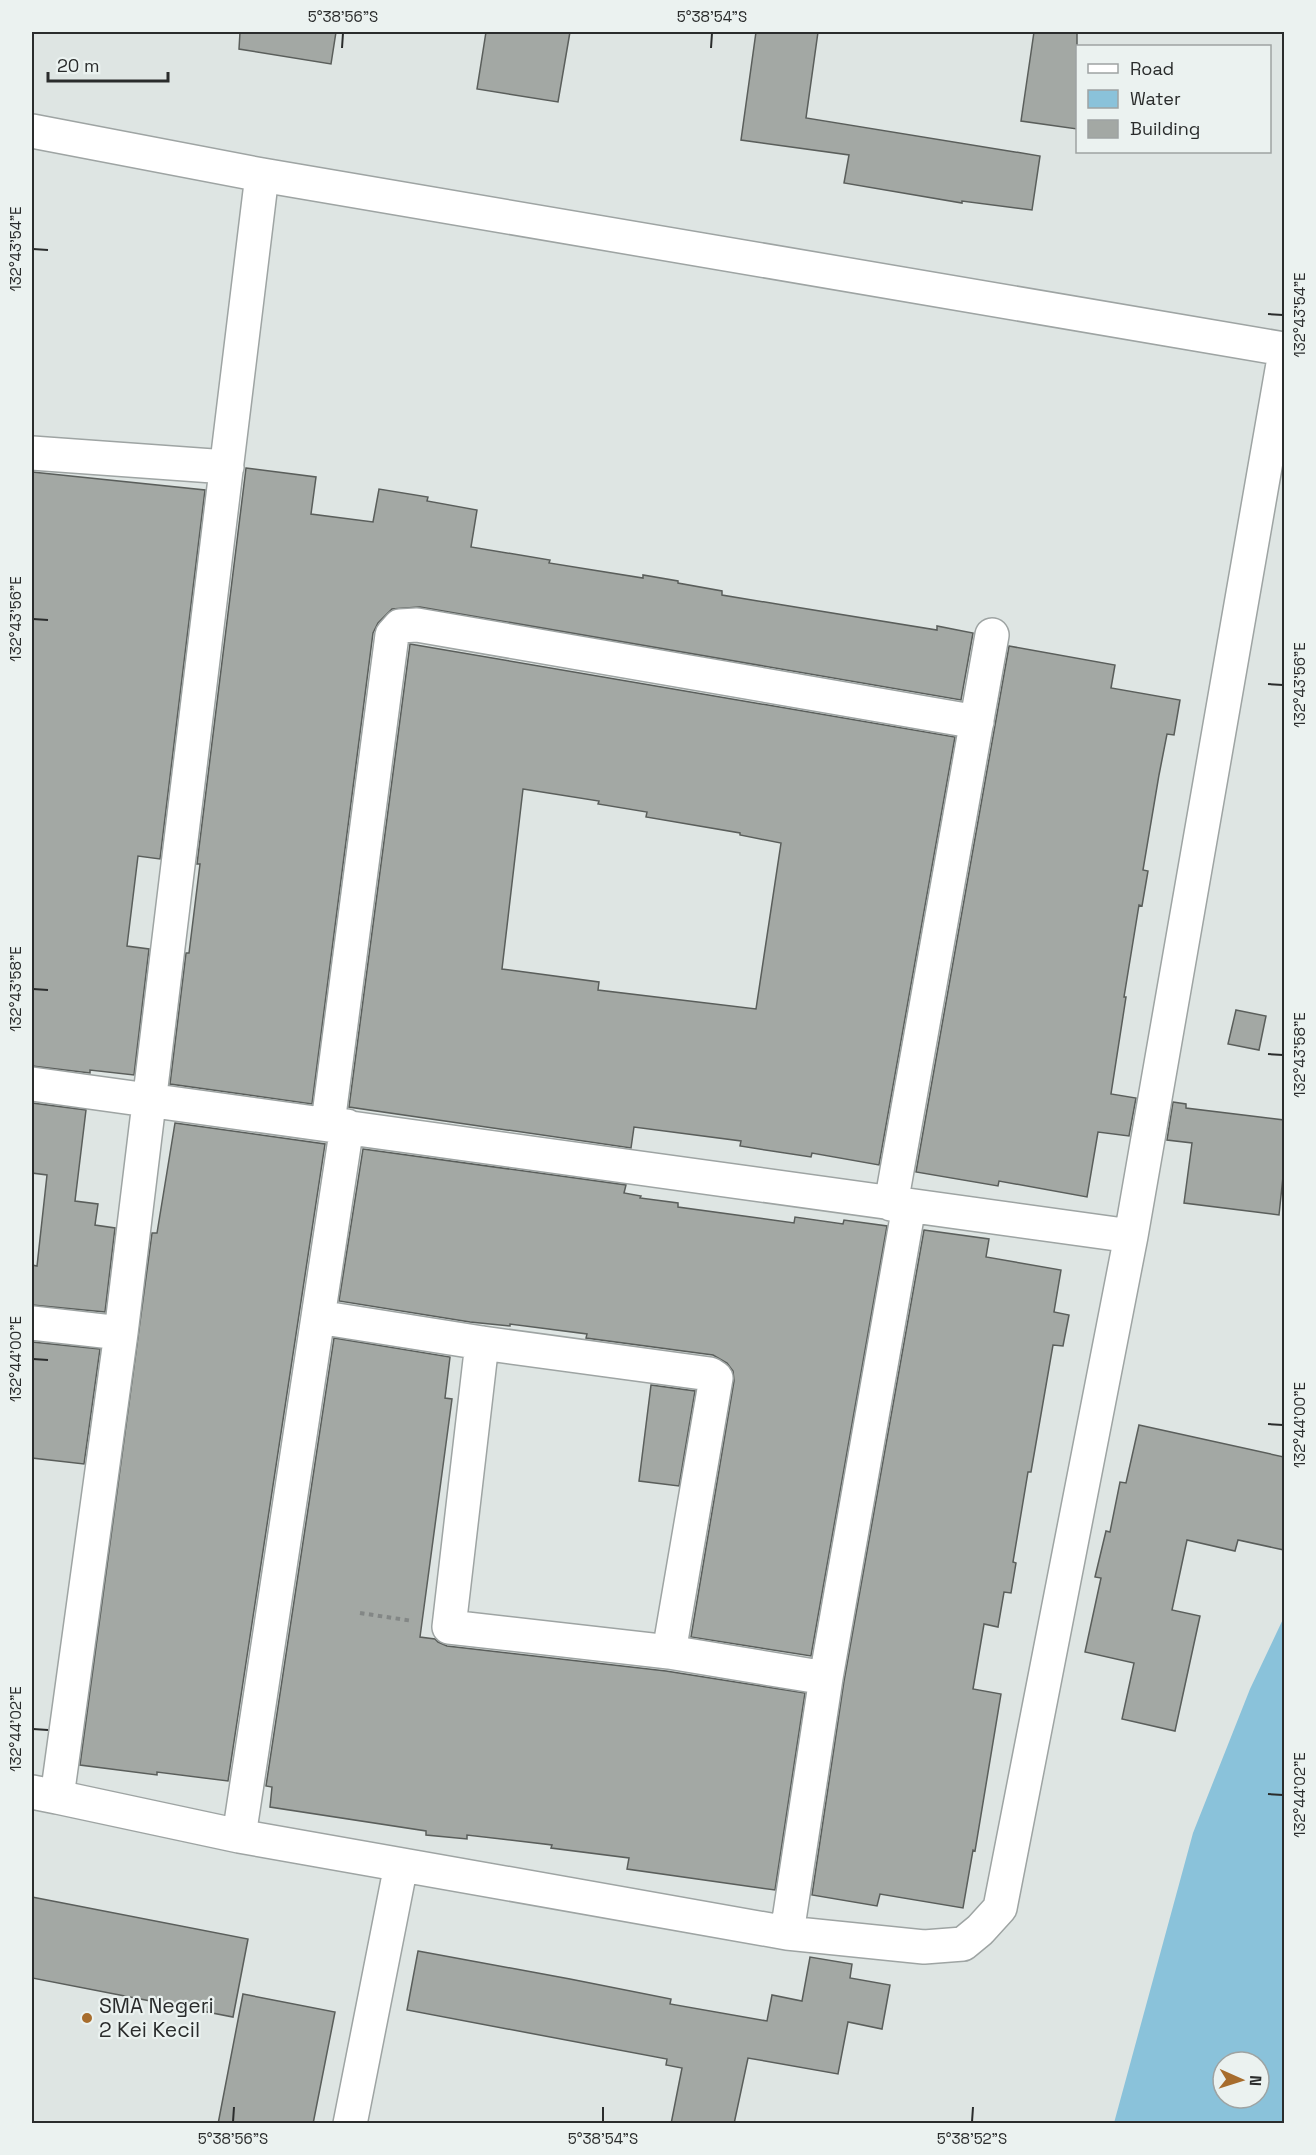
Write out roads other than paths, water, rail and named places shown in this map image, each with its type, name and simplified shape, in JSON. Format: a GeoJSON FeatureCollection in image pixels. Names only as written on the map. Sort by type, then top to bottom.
{"type":"FeatureCollection","features":[{"type":"Feature","properties":{"kind":"street"},"geometry":{"type":"LineString","coordinates":[[32,131],[262,176],[1284,349]]}},
{"type":"Feature","properties":{"kind":"street"},"geometry":{"type":"LineString","coordinates":[[262,176],[122,1333],[44,1794],[239,1836],[401,1865],[787,1933],[924,1947],[963,1944],[980,1930],[1000,1908],[1131,1236],[1284,358]]}},
{"type":"Feature","properties":{"kind":"street"},"geometry":{"type":"LineString","coordinates":[[32,453],[44,452],[227,467]]}},
{"type":"Feature","properties":{"kind":"street"},"geometry":{"type":"LineString","coordinates":[[239,1836],[318,1317],[392,635],[400,626],[417,625],[977,722]]}},
{"type":"Feature","properties":{"kind":"street"},"geometry":{"type":"LineString","coordinates":[[787,1933],[900,1205],[992,635]]}},
{"type":"Feature","properties":{"kind":"street"},"geometry":{"type":"LineString","coordinates":[[32,1084],[1131,1236]]}},
{"type":"Feature","properties":{"kind":"street"},"geometry":{"type":"LineString","coordinates":[[318,1317],[482,1343],[710,1374],[716,1378],[669,1652]]}},
{"type":"Feature","properties":{"kind":"street"},"geometry":{"type":"LineString","coordinates":[[32,1323],[122,1333]]}},
{"type":"Feature","properties":{"kind":"street"},"geometry":{"type":"LineString","coordinates":[[482,1343],[448,1627],[669,1652],[826,1678]]}},
{"type":"Feature","properties":{"kind":"street"},"geometry":{"type":"LineString","coordinates":[[350,2124],[401,1865]]}},
{"type":"Feature","properties":{"kind":"water"},"geometry":{"type":"Polygon","coordinates":[[[1284,1617],[1284,2123],[1114,2123],[1193,1833],[1250,1689],[1284,1617]]]}},
{"type":"Feature","properties":{"kind":"place","name":"SMA Negeri 2 Kei Kecil"},"geometry":{"type":"Point","coordinates":[87,2018]}}]}
